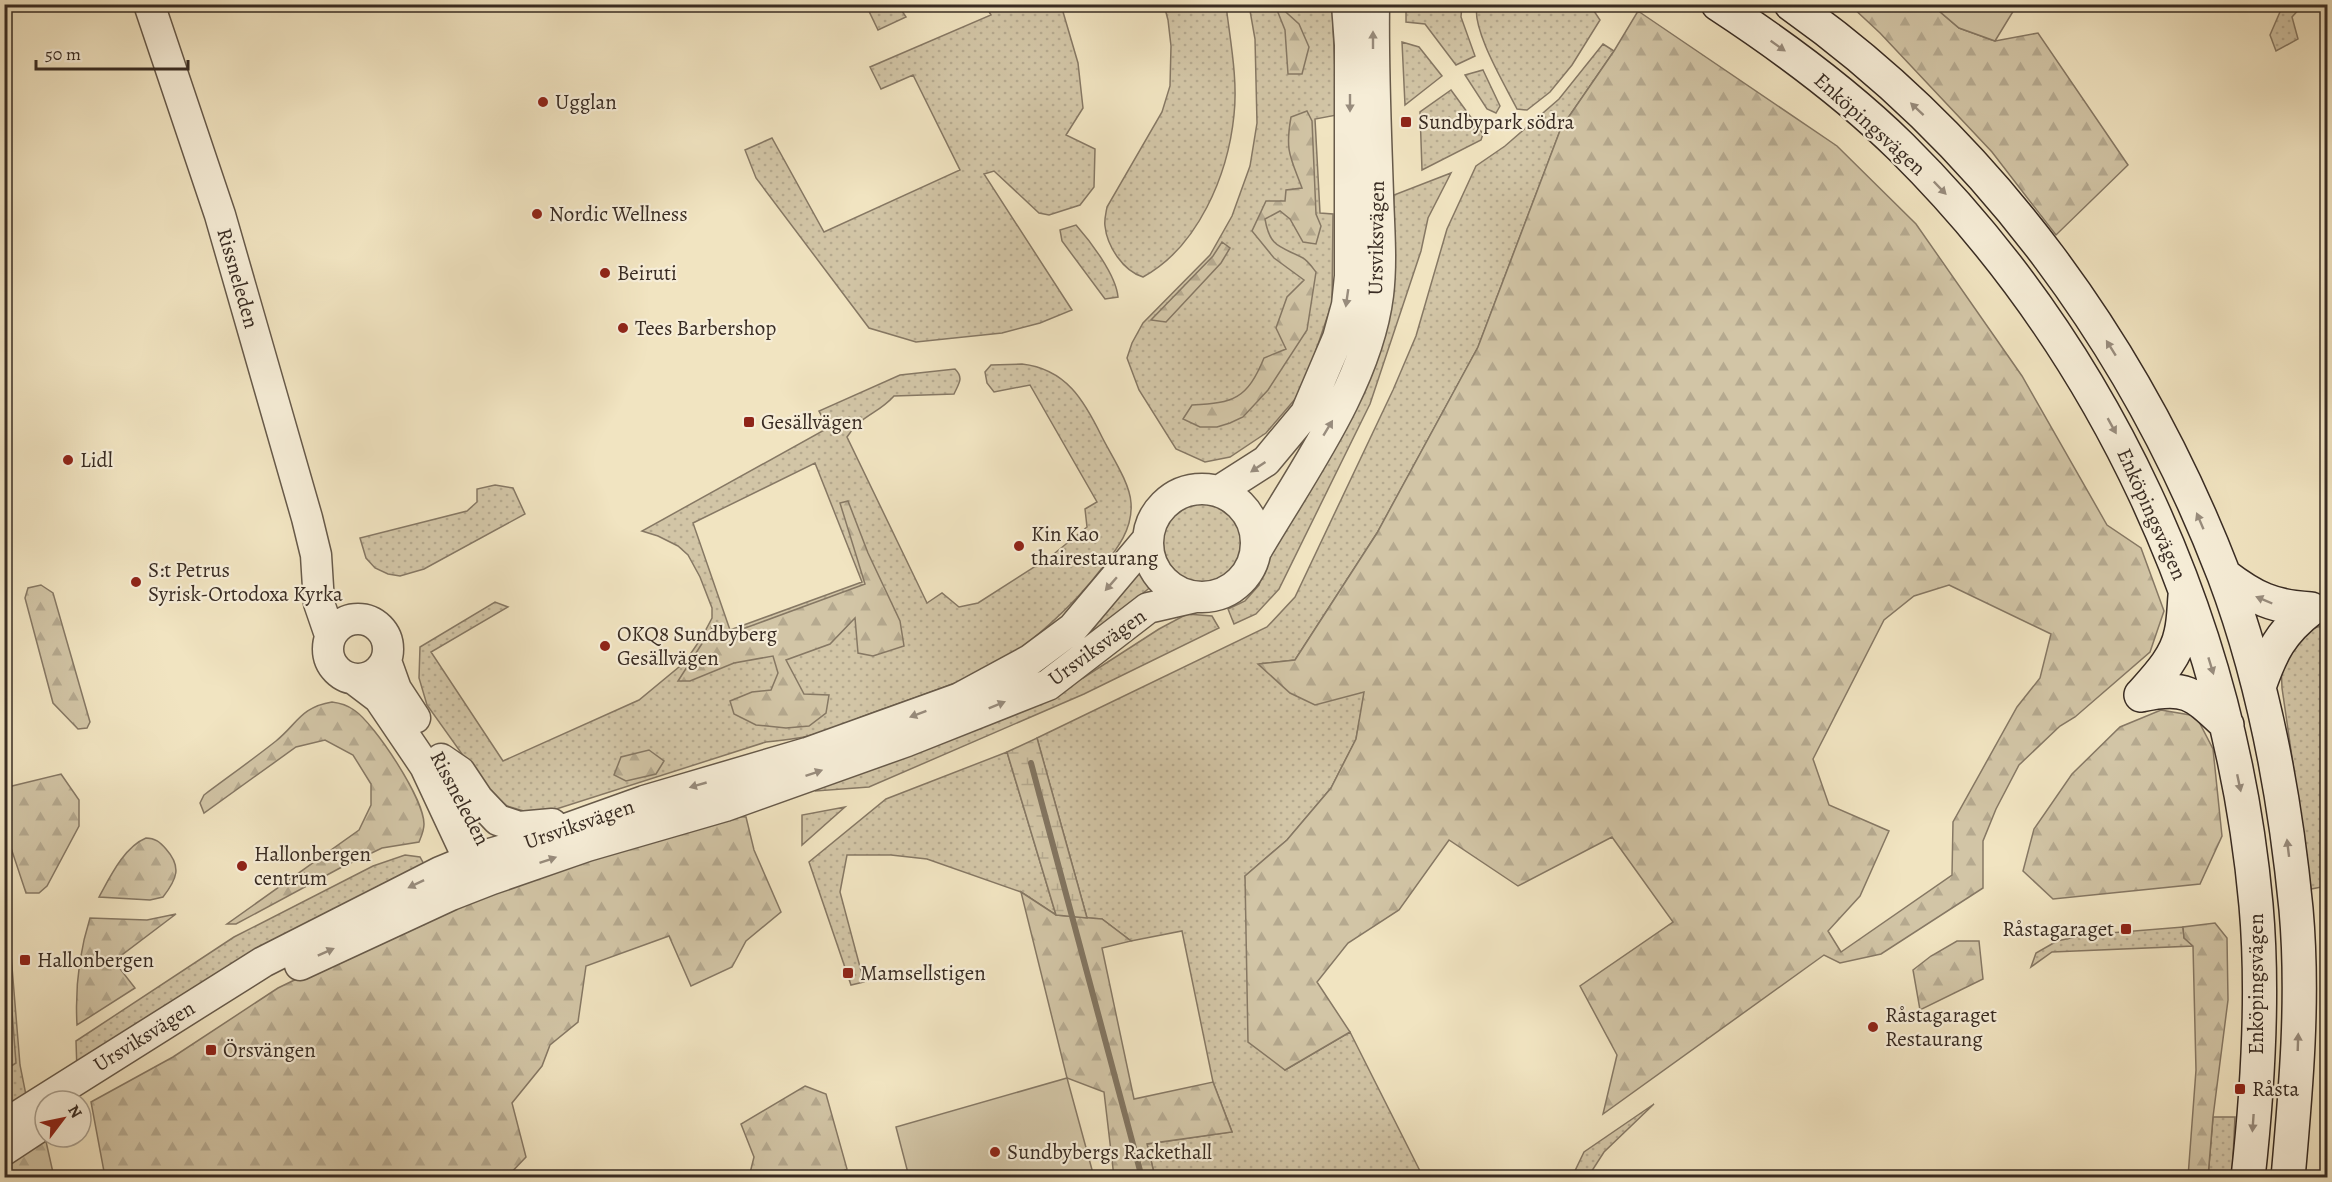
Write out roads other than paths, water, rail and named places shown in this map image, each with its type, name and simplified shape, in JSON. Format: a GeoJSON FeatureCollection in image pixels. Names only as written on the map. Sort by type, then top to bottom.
{"type":"FeatureCollection","features":[{"type":"Feature","properties":{"kind":"main road","name":"Enköpingsvägen"},"geometry":{"type":"LineString","coordinates":[[1718,4],[1782,48],[1891,138],[1950,199],[1992,247],[2036,305],[2091,389],[2122,444],[2154,512],[2204,640],[2227,725],[2243,801],[2256,908],[2259,1020],[2248,1178]]}},
{"type":"Feature","properties":{"kind":"main road","name":"Enköpingsvägen"},"geometry":{"type":"LineString","coordinates":[[1791,4],[1871,68],[1917,109],[1973,165],[2077,295],[2112,347],[2153,418],[2224,575],[2259,687],[2278,779],[2296,911],[2298,1041],[2288,1178]]}},
{"type":"Feature","properties":{"kind":"main road"},"geometry":{"type":"LineString","coordinates":[[2224,575],[2245,591],[2266,602],[2285,607],[2311,609],[2293,623],[2278,641],[2268,660],[2259,687]]}},
{"type":"Feature","properties":{"kind":"main road"},"geometry":{"type":"LineString","coordinates":[[2186,591],[2181,634],[2175,651],[2165,668],[2140,695],[2163,690],[2179,690],[2195,696],[2227,725]]}},
{"type":"Feature","properties":{"kind":"street","name":"Rissneleden"},"geometry":{"type":"LineString","coordinates":[[149,4],[220,215],[316,555],[319,603],[330,635]]}},
{"type":"Feature","properties":{"kind":"street","name":"Ursviksvägen"},"geometry":{"type":"LineString","coordinates":[[1219,491],[1266,461],[1306,413],[1338,338],[1347,305],[1350,276],[1350,45],[1347,4]]}},
{"type":"Feature","properties":{"kind":"street","name":"Ursviksvägen"},"geometry":{"type":"LineString","coordinates":[[1256,551],[1344,401],[1371,328],[1378,295],[1379,253],[1373,45],[1374,4]]}},
{"type":"Feature","properties":{"kind":"street"},"geometry":{"type":"LineString","coordinates":[[1199,489],[1219,491],[1231,496],[1245,509],[1256,532],[1256,551],[1247,574],[1233,588],[1215,596],[1196,597],[1177,590],[1162,579],[1154,566],[1148,539],[1153,520],[1169,500],[1186,491],[1199,489]]}},
{"type":"Feature","properties":{"kind":"street","name":"Ursviksvägen"},"geometry":{"type":"LineString","coordinates":[[93,1092],[279,974],[451,895],[484,864],[524,844],[645,801],[807,753],[960,698],[1030,660],[1073,628],[1148,539]]}},
{"type":"Feature","properties":{"kind":"street","name":"Rissneleden"},"geometry":{"type":"LineString","coordinates":[[316,555],[334,587],[363,618]]}},
{"type":"Feature","properties":{"kind":"street","name":"Ursviksvägen"},"geometry":{"type":"LineString","coordinates":[[4,1125],[263,962],[440,872],[587,846],[725,806],[907,741],[1048,685],[1148,608],[1196,597]]}},
{"type":"Feature","properties":{"kind":"street"},"geometry":{"type":"LineString","coordinates":[[363,618],[376,624],[385,634],[389,647],[386,661],[372,676],[354,679],[337,671],[330,662],[327,646],[330,635],[338,626],[347,620],[363,618]]}},
{"type":"Feature","properties":{"kind":"street","name":"Rissneleden"},"geometry":{"type":"LineString","coordinates":[[386,661],[396,689],[441,759],[484,864]]}},
{"type":"Feature","properties":{"kind":"street","name":"Rissneleden"},"geometry":{"type":"LineString","coordinates":[[354,679],[379,698],[425,765],[484,864]]}},
{"type":"Feature","properties":{"kind":"street"},"geometry":{"type":"LineString","coordinates":[[441,759],[460,772],[478,799],[498,820],[519,827],[548,825],[616,802],[645,801]]}},
{"type":"Feature","properties":{"kind":"street"},"geometry":{"type":"LineString","coordinates":[[4,1150],[33,1131]]}},
{"type":"Feature","properties":{"kind":"waterway"},"geometry":{"type":"LineString","coordinates":[[1031,763],[1142,1178]]}},
{"type":"Feature","properties":{"kind":"place","name":"Ugglan"},"geometry":{"type":"Point","coordinates":[543,102]}},
{"type":"Feature","properties":{"kind":"place","name":"Sundbypark södra"},"geometry":{"type":"Point","coordinates":[1406,122]}},
{"type":"Feature","properties":{"kind":"place","name":"Nordic Wellness"},"geometry":{"type":"Point","coordinates":[537,214]}},
{"type":"Feature","properties":{"kind":"place","name":"Beiruti"},"geometry":{"type":"Point","coordinates":[605,273]}},
{"type":"Feature","properties":{"kind":"place","name":"Tees Barbershop"},"geometry":{"type":"Point","coordinates":[623,328]}},
{"type":"Feature","properties":{"kind":"place","name":"Gesällvägen"},"geometry":{"type":"Point","coordinates":[749,422]}},
{"type":"Feature","properties":{"kind":"place","name":"Lidl"},"geometry":{"type":"Point","coordinates":[68,460]}},
{"type":"Feature","properties":{"kind":"place","name":"Kin Kao thairestaurang"},"geometry":{"type":"Point","coordinates":[1019,546]}},
{"type":"Feature","properties":{"kind":"place","name":"S:t Petrus Syrisk-Ortodoxa Kyrka"},"geometry":{"type":"Point","coordinates":[136,582]}},
{"type":"Feature","properties":{"kind":"place","name":"OKQ8 Sundbyberg Gesällvägen"},"geometry":{"type":"Point","coordinates":[605,646]}},
{"type":"Feature","properties":{"kind":"place","name":"Hallonbergen centrum"},"geometry":{"type":"Point","coordinates":[242,866]}},
{"type":"Feature","properties":{"kind":"place","name":"Råstagaraget"},"geometry":{"type":"Point","coordinates":[2126,929]}},
{"type":"Feature","properties":{"kind":"place","name":"Hallonbergen"},"geometry":{"type":"Point","coordinates":[25,960]}},
{"type":"Feature","properties":{"kind":"place","name":"Mamsellstigen"},"geometry":{"type":"Point","coordinates":[848,973]}},
{"type":"Feature","properties":{"kind":"place","name":"Råstagaraget Restaurang"},"geometry":{"type":"Point","coordinates":[1873,1027]}},
{"type":"Feature","properties":{"kind":"place","name":"Örsvängen"},"geometry":{"type":"Point","coordinates":[211,1050]}},
{"type":"Feature","properties":{"kind":"place","name":"Råsta"},"geometry":{"type":"Point","coordinates":[2240,1089]}},
{"type":"Feature","properties":{"kind":"place","name":"Sundbybergs Rackethall"},"geometry":{"type":"Point","coordinates":[995,1152]}}]}
